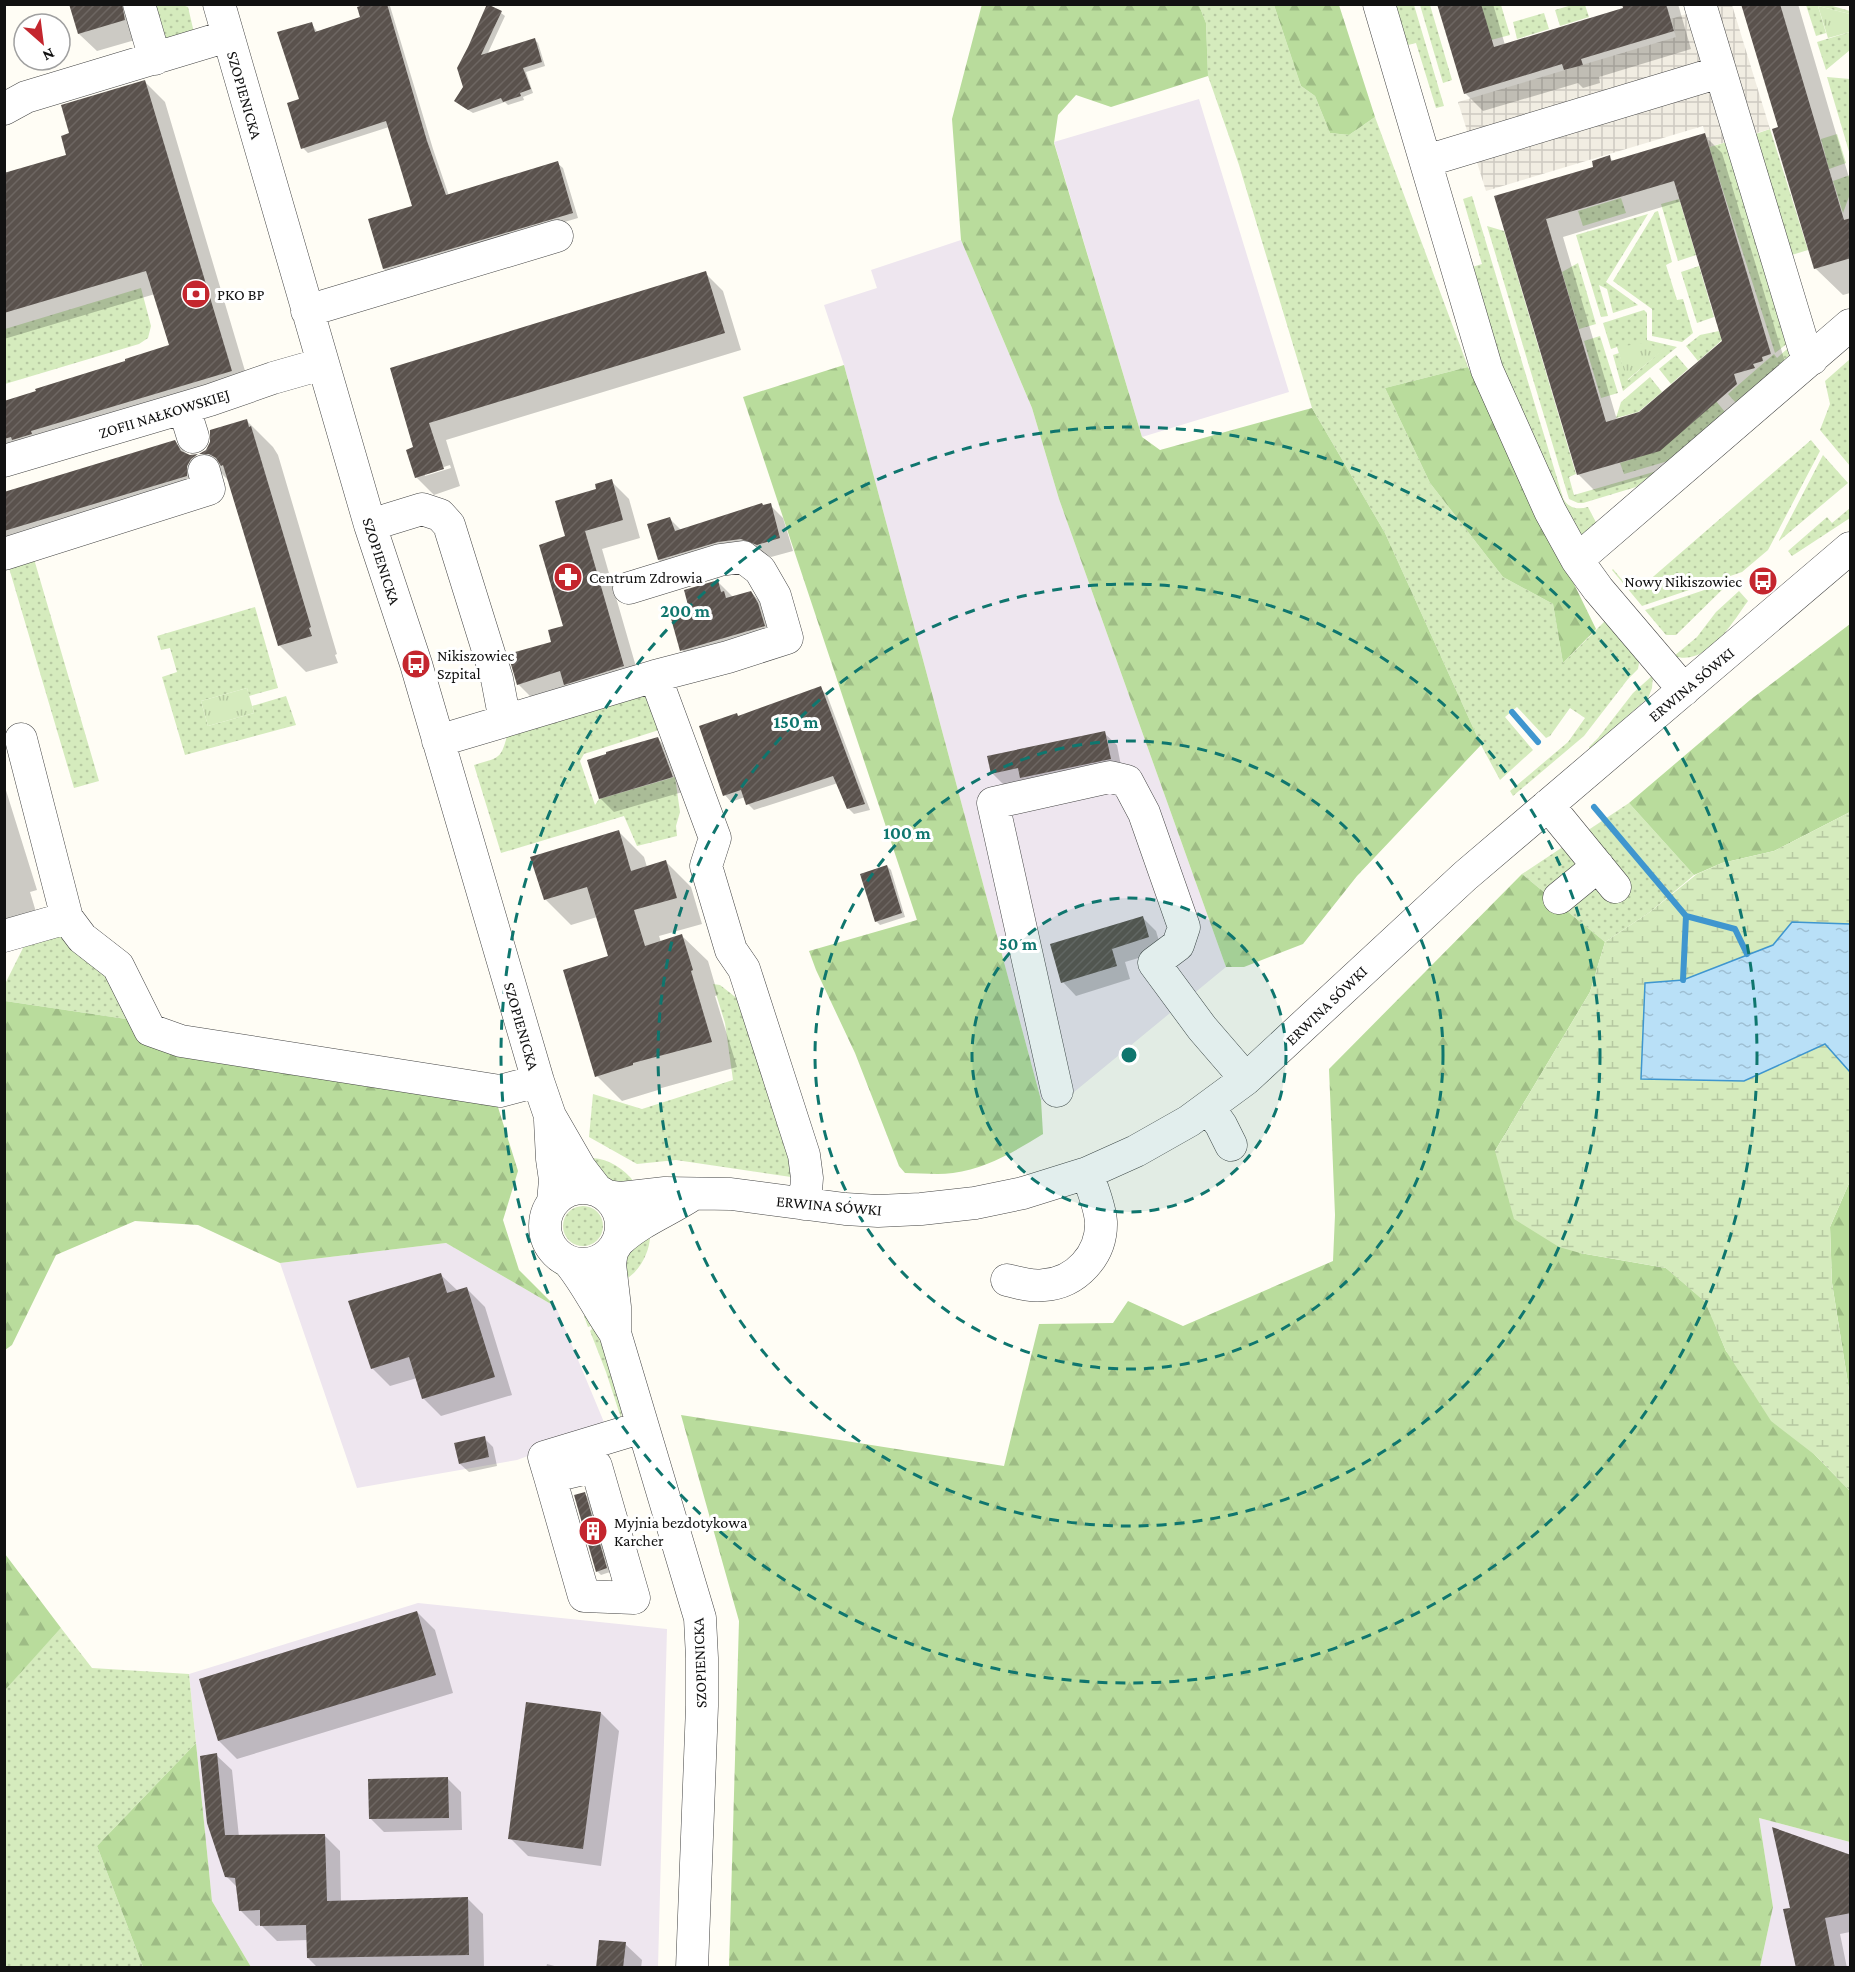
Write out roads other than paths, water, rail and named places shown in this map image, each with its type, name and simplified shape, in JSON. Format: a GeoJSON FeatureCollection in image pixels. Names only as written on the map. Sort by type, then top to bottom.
{"type":"FeatureCollection","features":[{"type":"Feature","properties":{"kind":"street"},"geometry":{"type":"LineString","coordinates":[[139,4],[155,59]]}},
{"type":"Feature","properties":{"kind":"street","name":"SZOPIENICKA"},"geometry":{"type":"LineString","coordinates":[[219,4],[322,364],[370,525],[416,664],[538,1081],[550,1116],[580,1168],[602,1193]]}},
{"type":"Feature","properties":{"kind":"street"},"geometry":{"type":"LineString","coordinates":[[1379,4],[1487,370],[1550,511],[1577,560],[1598,589],[1684,690]]}},
{"type":"Feature","properties":{"kind":"street"},"geometry":{"type":"LineString","coordinates":[[1700,4],[1804,348],[1812,359]]}},
{"type":"Feature","properties":{"kind":"street"},"geometry":{"type":"LineString","coordinates":[[4,109],[26,97],[228,36]]}},
{"type":"Feature","properties":{"kind":"street"},"geometry":{"type":"LineString","coordinates":[[1426,161],[1720,72]]}},
{"type":"Feature","properties":{"kind":"street"},"geometry":{"type":"LineString","coordinates":[[307,311],[557,236]]}},
{"type":"Feature","properties":{"kind":"street"},"geometry":{"type":"LineString","coordinates":[[1577,560],[1851,325]]}},
{"type":"Feature","properties":{"kind":"street","name":"ZOFII NAŁKOWSKIEJ"},"geometry":{"type":"LineString","coordinates":[[4,461],[189,422],[273,378],[322,364]]}},
{"type":"Feature","properties":{"kind":"street"},"geometry":{"type":"LineString","coordinates":[[4,554],[209,489],[204,471]]}},
{"type":"Feature","properties":{"kind":"street"},"geometry":{"type":"LineString","coordinates":[[370,525],[422,509],[440,515],[449,525],[497,679],[505,721]]}},
{"type":"Feature","properties":{"kind":"street","name":"ERWINA SÓWKI"},"geometry":{"type":"LineString","coordinates":[[602,1193],[621,1198],[665,1193],[731,1194],[878,1211],[950,1206],[1023,1193],[1086,1173],[1136,1152],[1209,1108],[1246,1079],[1415,921],[1851,548]]}},
{"type":"Feature","properties":{"kind":"street"},"geometry":{"type":"LineString","coordinates":[[438,741],[787,638],[775,596],[760,570],[743,557],[720,560],[629,588]]}},
{"type":"Feature","properties":{"kind":"street"},"geometry":{"type":"LineString","coordinates":[[656,676],[715,838],[706,866],[730,950],[744,969],[804,1155],[807,1178],[805,1204]]}},
{"type":"Feature","properties":{"kind":"street"},"geometry":{"type":"LineString","coordinates":[[21,739],[67,918],[82,938],[118,966],[150,1030],[181,1041],[500,1091],[538,1081]]}},
{"type":"Feature","properties":{"kind":"street"},"geometry":{"type":"LineString","coordinates":[[1057,1091],[993,803],[1110,777],[1127,781],[1144,813],[1184,927],[1178,945],[1154,963],[1203,1028],[1246,1079]]}},
{"type":"Feature","properties":{"kind":"street"},"geometry":{"type":"LineString","coordinates":[[1548,805],[1606,876],[1559,898]]}},
{"type":"Feature","properties":{"kind":"street"},"geometry":{"type":"LineString","coordinates":[[4,936],[67,918]]}},
{"type":"Feature","properties":{"kind":"street"},"geometry":{"type":"LineString","coordinates":[[1209,1108],[1231,1145]]}},
{"type":"Feature","properties":{"kind":"street","name":"SZOPIENICKA"},"geometry":{"type":"LineString","coordinates":[[550,1116],[555,1180],[554,1202]]}},
{"type":"Feature","properties":{"kind":"street"},"geometry":{"type":"LineString","coordinates":[[1007,1280],[1035,1286],[1053,1284],[1078,1272],[1092,1256],[1099,1239],[1101,1221],[1086,1173]]}},
{"type":"Feature","properties":{"kind":"street"},"geometry":{"type":"LineString","coordinates":[[615,1246],[621,1228],[620,1216],[615,1205],[602,1193],[585,1188],[572,1189],[562,1194],[554,1202],[545,1223],[550,1246],[568,1261],[591,1264],[602,1259],[615,1246],[631,1229],[675,1207],[693,1195]]}},
{"type":"Feature","properties":{"kind":"street","name":"SZOPIENICKA"},"geometry":{"type":"LineString","coordinates":[[615,1246],[610,1264],[615,1307],[615,1333],[700,1618],[702,1706],[692,1968]]}},
{"type":"Feature","properties":{"kind":"street","name":"SZOPIENICKA"},"geometry":{"type":"LineString","coordinates":[[568,1261],[585,1283],[615,1333]]}},
{"type":"Feature","properties":{"kind":"street"},"geometry":{"type":"LineString","coordinates":[[550,1477],[544,1457],[643,1427]]}},
{"type":"Feature","properties":{"kind":"water"},"geometry":{"type":"Polygon","coordinates":[[[1792,922],[1850,924],[1850,1072],[1825,1044],[1744,1081],[1641,1079],[1645,983],[1683,980],[1773,945],[1792,922]]]}},
{"type":"Feature","properties":{"kind":"waterway"},"geometry":{"type":"LineString","coordinates":[[1512,712],[1538,742]]}},
{"type":"Feature","properties":{"kind":"waterway"},"geometry":{"type":"LineString","coordinates":[[1594,807],[1686,916],[1735,929],[1747,954]]}},
{"type":"Feature","properties":{"kind":"waterway"},"geometry":{"type":"LineString","coordinates":[[1683,980],[1686,916]]}},
{"type":"Feature","properties":{"kind":"place","name":"PKO BP"},"geometry":{"type":"Point","coordinates":[196,294]}},
{"type":"Feature","properties":{"kind":"place","name":"Centrum Zdrowia"},"geometry":{"type":"Point","coordinates":[568,577]}},
{"type":"Feature","properties":{"kind":"place","name":"Nowy Nikiszowiec"},"geometry":{"type":"Point","coordinates":[1763,581]}},
{"type":"Feature","properties":{"kind":"place","name":"Nikiszowiec Szpital"},"geometry":{"type":"Point","coordinates":[416,664]}},
{"type":"Feature","properties":{"kind":"place","name":"Myjnia bezdotykowa Karcher"},"geometry":{"type":"Point","coordinates":[593,1531]}}]}
